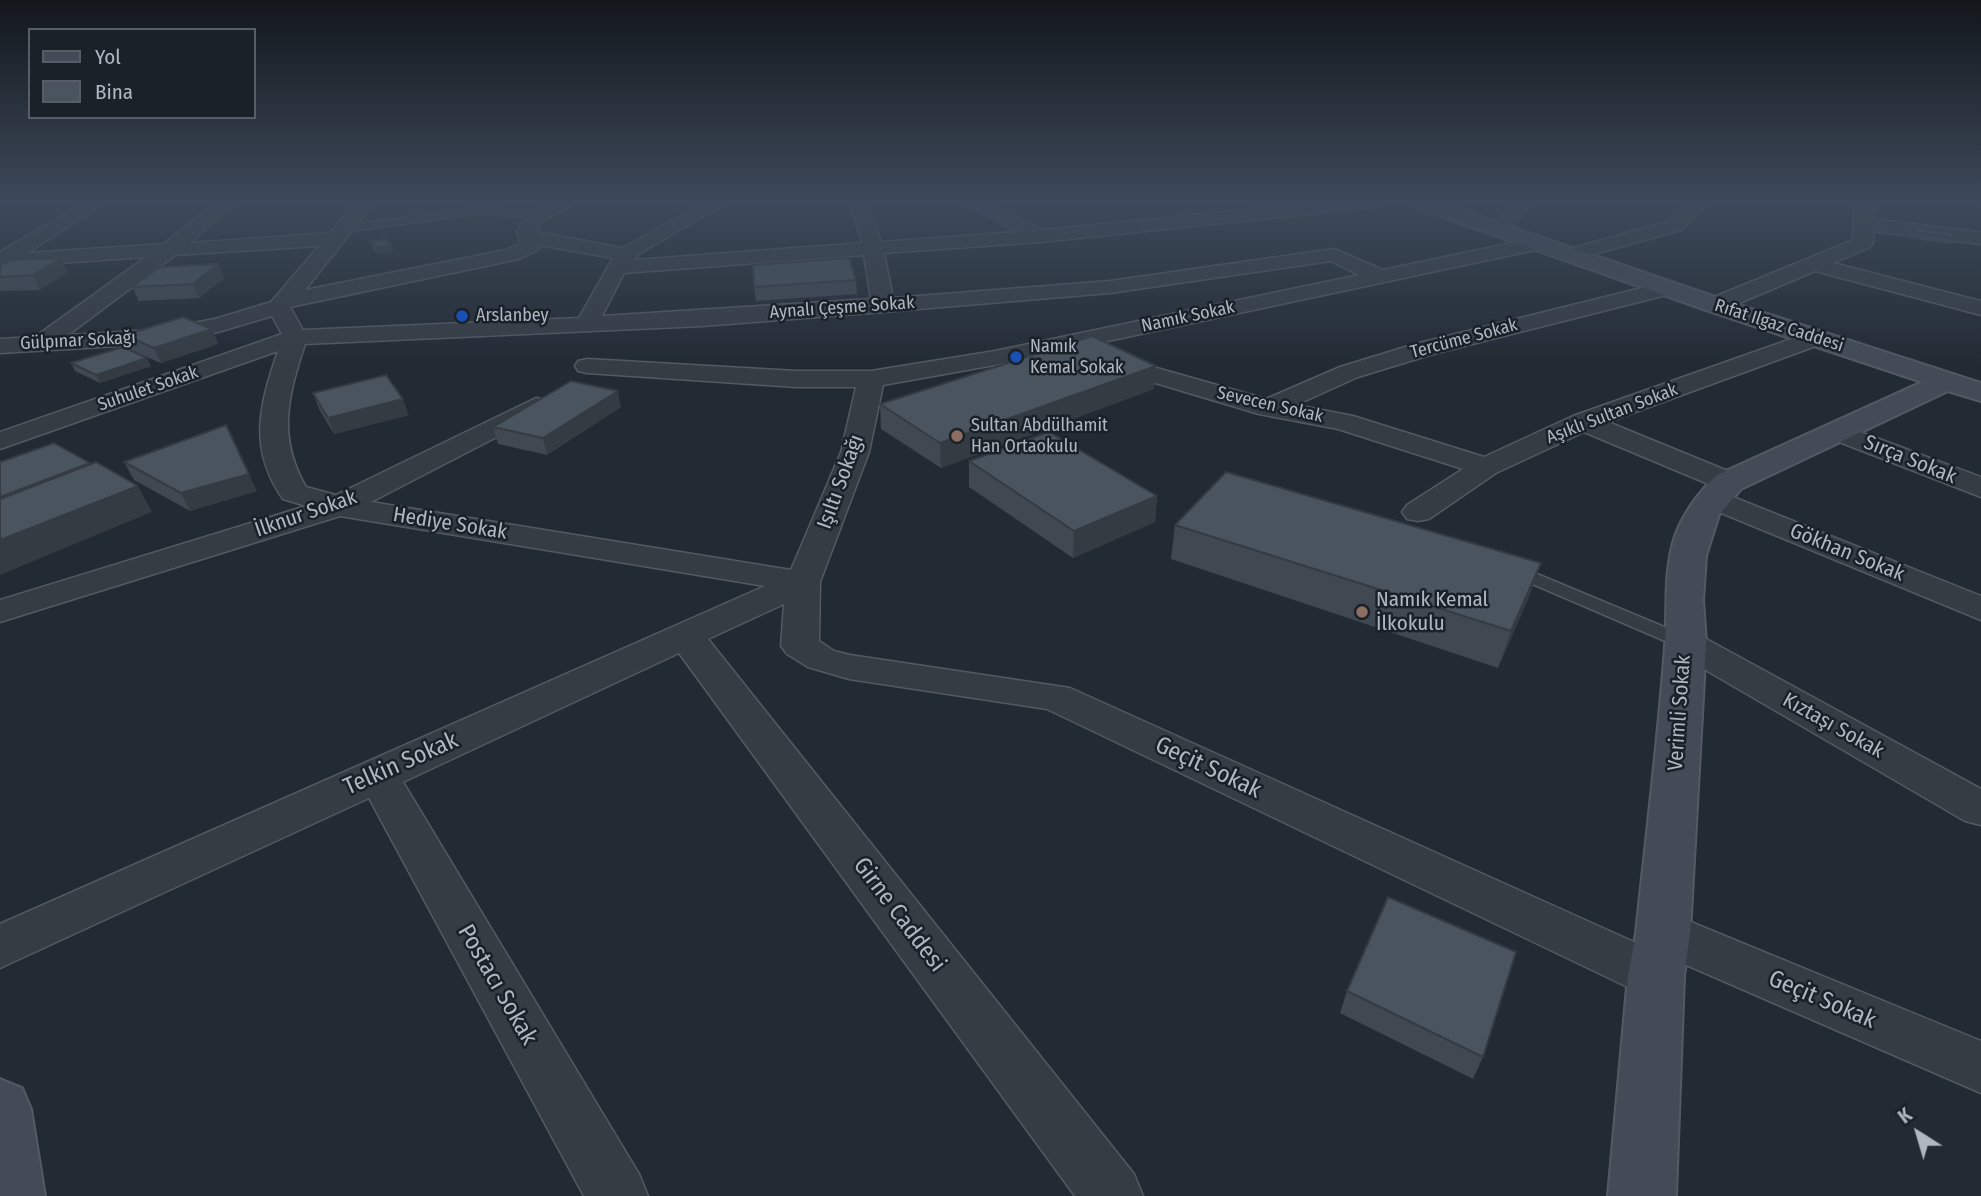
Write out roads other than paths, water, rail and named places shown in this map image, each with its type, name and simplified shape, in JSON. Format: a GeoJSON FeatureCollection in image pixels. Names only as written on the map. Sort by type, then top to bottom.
{"type":"FeatureCollection","features":[{"type":"Feature","properties":{"kind":"street"},"geometry":{"type":"LineString","coordinates":[[0,261],[54,258]]}},
{"type":"Feature","properties":{"kind":"street"},"geometry":{"type":"LineString","coordinates":[[0,363],[27,353],[159,258]]}},
{"type":"Feature","properties":{"kind":"street"},"geometry":{"type":"LineString","coordinates":[[295,337],[282,303],[319,258]]}},
{"type":"Feature","properties":{"kind":"street","name":"Gülpınar Sokağı"},"geometry":{"type":"LineString","coordinates":[[0,345],[154,337],[218,325],[282,303],[499,258]]}},
{"type":"Feature","properties":{"kind":"street"},"geometry":{"type":"LineString","coordinates":[[609,258],[621,261],[683,258]]}},
{"type":"Feature","properties":{"kind":"street"},"geometry":{"type":"LineString","coordinates":[[570,382],[591,343],[591,332],[587,324],[621,261],[626,258]]}},
{"type":"Feature","properties":{"kind":"street"},"geometry":{"type":"LineString","coordinates":[[875,258],[883,305]]}},
{"type":"Feature","properties":{"kind":"street","name":"Aynalı Çeşme Sokak"},"geometry":{"type":"LineString","coordinates":[[295,337],[702,319],[1059,292],[1110,288],[1310,258]]}},
{"type":"Feature","properties":{"kind":"street","name":"Aynalı Çeşme Sokak"},"geometry":{"type":"LineString","coordinates":[[1340,258],[1381,277]]}},
{"type":"Feature","properties":{"kind":"street","name":"Namık Sokak"},"geometry":{"type":"LineString","coordinates":[[570,382],[871,379],[926,372],[1054,345],[1084,321],[1381,277],[1471,258]]}},
{"type":"Feature","properties":{"kind":"street","name":"Rıfat Ilgaz Caddesi"},"geometry":{"type":"LineString","coordinates":[[1577,258],[1964,386]]}},
{"type":"Feature","properties":{"kind":"street"},"geometry":{"type":"LineString","coordinates":[[1715,305],[1828,258]]}},
{"type":"Feature","properties":{"kind":"street"},"geometry":{"type":"LineString","coordinates":[[1814,264],[1981,308]]}},
{"type":"Feature","properties":{"kind":"street","name":"Tercüme Sokak"},"geometry":{"type":"LineString","coordinates":[[1268,408],[1349,372],[1424,349],[1666,288]]}},
{"type":"Feature","properties":{"kind":"street"},"geometry":{"type":"LineString","coordinates":[[1059,292],[1084,321]]}},
{"type":"Feature","properties":{"kind":"street","name":"Suhulet Sokak"},"geometry":{"type":"LineString","coordinates":[[0,441],[295,337]]}},
{"type":"Feature","properties":{"kind":"street","name":"Hediye Sokak"},"geometry":{"type":"LineString","coordinates":[[295,337],[280,381],[274,430],[276,457],[294,493],[339,506],[803,582]]}},
{"type":"Feature","properties":{"kind":"street","name":"Aşıklı Sultan Sokak"},"geometry":{"type":"LineString","coordinates":[[1418,512],[1486,467],[1583,422],[1816,338]]}},
{"type":"Feature","properties":{"kind":"street","name":"Sevecen Sokak"},"geometry":{"type":"LineString","coordinates":[[1054,345],[1268,408],[1343,422],[1486,467]]}},
{"type":"Feature","properties":{"kind":"street","name":"Işıltı Sokağı"},"geometry":{"type":"LineString","coordinates":[[803,582],[855,452],[871,379]]}},
{"type":"Feature","properties":{"kind":"street","name":"İlknur Sokak"},"geometry":{"type":"LineString","coordinates":[[0,611],[339,506],[533,408],[570,382]]}},
{"type":"Feature","properties":{"kind":"street"},"geometry":{"type":"LineString","coordinates":[[1721,490],[1839,432],[1964,386]]}},
{"type":"Feature","properties":{"kind":"street","name":"Gökhan Sokak"},"geometry":{"type":"LineString","coordinates":[[1583,422],[1721,490],[1981,609]]}},
{"type":"Feature","properties":{"kind":"street","name":"Sırça Sokak"},"geometry":{"type":"LineString","coordinates":[[1839,432],[1981,488]]}},
{"type":"Feature","properties":{"kind":"street","name":"Verimli Sokak"},"geometry":{"type":"LineString","coordinates":[[1642,1196],[1659,954],[1686,643],[1682,600],[1688,553],[1698,523],[1721,490]]}},
{"type":"Feature","properties":{"kind":"street","name":"Telkin Sokak"},"geometry":{"type":"LineString","coordinates":[[0,947],[803,582]]}},
{"type":"Feature","properties":{"kind":"street","name":"Geçit Sokak"},"geometry":{"type":"LineString","coordinates":[[803,582],[800,646],[821,659],[849,667],[1056,697],[1659,954],[1981,1067]]}},
{"type":"Feature","properties":{"kind":"street","name":"Girne Caddesi"},"geometry":{"type":"LineString","coordinates":[[685,635],[1112,1196]]}},
{"type":"Feature","properties":{"kind":"street","name":"Kıztaşı Sokak"},"geometry":{"type":"LineString","coordinates":[[1686,643],[1981,809]]}},
{"type":"Feature","properties":{"kind":"street","name":"Postacı Sokak"},"geometry":{"type":"LineString","coordinates":[[377,774],[617,1196]]}},
{"type":"Feature","properties":{"kind":"street"},"geometry":{"type":"LineString","coordinates":[[0,1109],[11,1196]]}},
{"type":"Feature","properties":{"kind":"lane"},"geometry":{"type":"LineString","coordinates":[[1494,561],[1686,643]]}},
{"type":"Feature","properties":{"kind":"place","name":"Arslanbey"},"geometry":{"type":"Point","coordinates":[462,316]}},
{"type":"Feature","properties":{"kind":"place","name":"Namık Kemal Sokak"},"geometry":{"type":"Point","coordinates":[1016,357]}},
{"type":"Feature","properties":{"kind":"place","name":"Sultan Abdülhamit Han Ortaokulu"},"geometry":{"type":"Point","coordinates":[957,436]}},
{"type":"Feature","properties":{"kind":"place","name":"Namık Kemal İlkokulu"},"geometry":{"type":"Point","coordinates":[1362,612]}}]}
